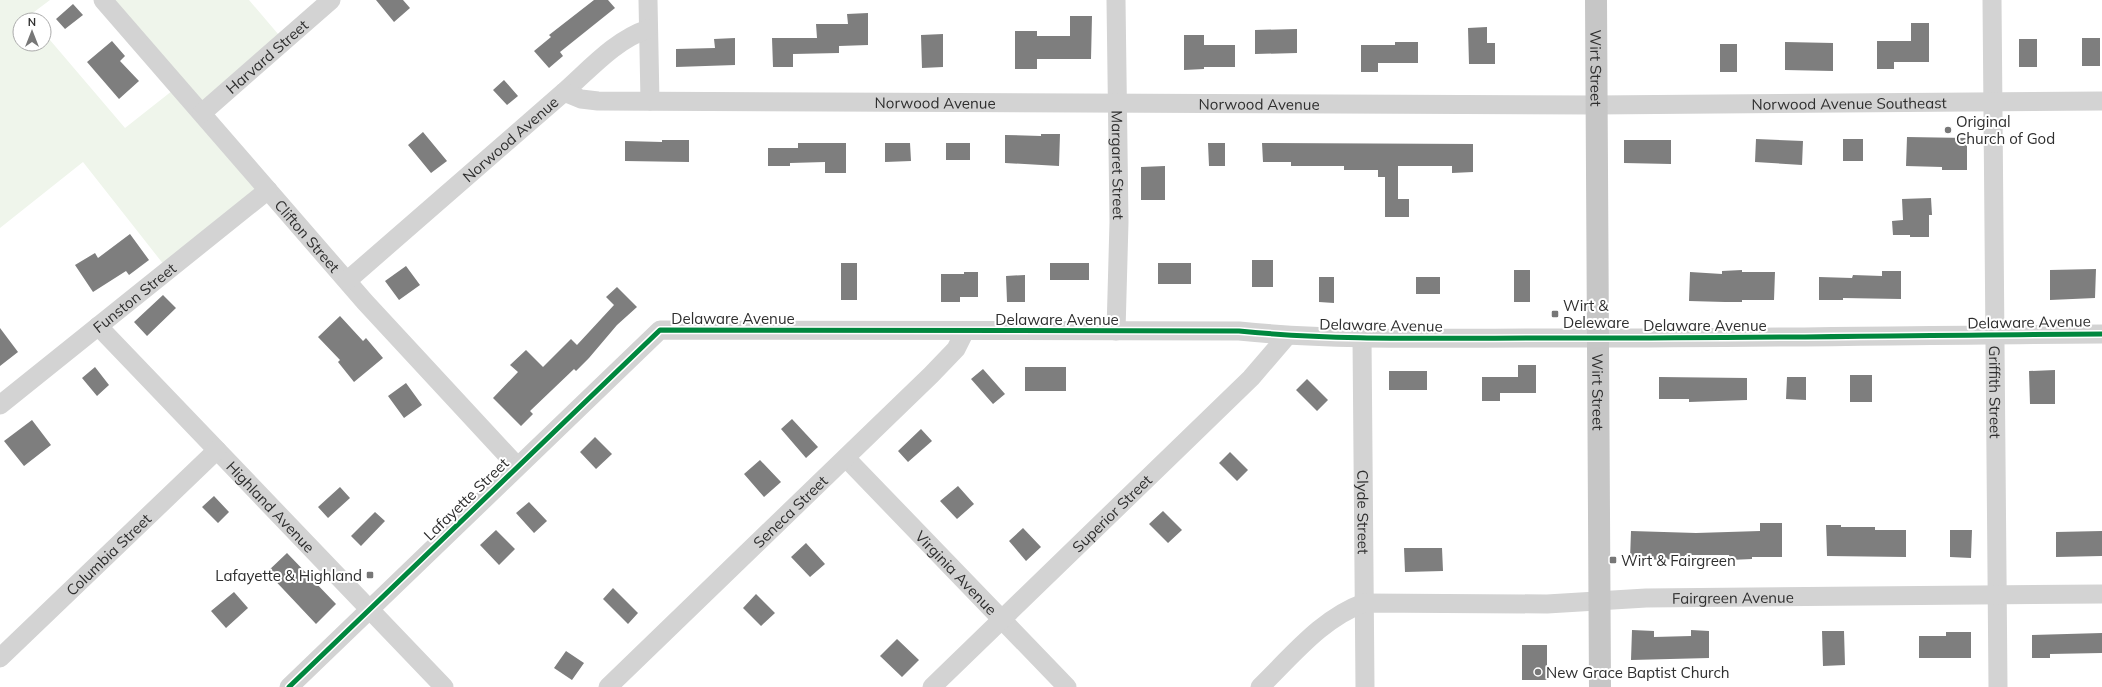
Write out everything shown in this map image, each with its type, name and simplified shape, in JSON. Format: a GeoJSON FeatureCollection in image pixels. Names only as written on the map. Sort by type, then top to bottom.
{"type":"FeatureCollection","features":[{"type":"Feature","properties":{"kind":"main road","name":"Wirt Street"},"geometry":{"type":"LineString","coordinates":[[1596,0],[1595,105],[1600,687]]}},
{"type":"Feature","properties":{"kind":"street","name":"Clifton Street"},"geometry":{"type":"LineString","coordinates":[[103,0],[268,190],[517,466]]}},
{"type":"Feature","properties":{"kind":"street","name":"Harvard Street"},"geometry":{"type":"LineString","coordinates":[[202,113],[331,0]]}},
{"type":"Feature","properties":{"kind":"street"},"geometry":{"type":"LineString","coordinates":[[648,0],[650,101]]}},
{"type":"Feature","properties":{"kind":"street","name":"Margaret Street"},"geometry":{"type":"LineString","coordinates":[[1116,0],[1119,230],[1116,331]]}},
{"type":"Feature","properties":{"kind":"street","name":"Griffith Street"},"geometry":{"type":"LineString","coordinates":[[1992,0],[1998,687]]}},
{"type":"Feature","properties":{"kind":"street"},"geometry":{"type":"LineString","coordinates":[[564,92],[622,40],[634,33],[648,29]]}},
{"type":"Feature","properties":{"kind":"street","name":"Norwood Avenue"},"geometry":{"type":"LineString","coordinates":[[348,280],[564,92],[581,99],[598,101],[1595,105]]}},
{"type":"Feature","properties":{"kind":"street","name":"Norwood Avenue Southeast"},"geometry":{"type":"LineString","coordinates":[[1595,105],[2102,101]]}},
{"type":"Feature","properties":{"kind":"street","name":"Funston Street"},"geometry":{"type":"LineString","coordinates":[[0,405],[268,190]]}},
{"type":"Feature","properties":{"kind":"street","name":"Highland Avenue"},"geometry":{"type":"LineString","coordinates":[[98,326],[444,687]]}},
{"type":"Feature","properties":{"kind":"street","name":"Delaware Avenue"},"geometry":{"type":"LineString","coordinates":[[660,330],[1239,331],[1287,336],[1362,338],[1597,338],[2102,334]]}},
{"type":"Feature","properties":{"kind":"street","name":"Lafayette Street"},"geometry":{"type":"LineString","coordinates":[[289,687],[660,330]]}},
{"type":"Feature","properties":{"kind":"street","name":"Seneca Street"},"geometry":{"type":"LineString","coordinates":[[608,687],[846,458],[862,440],[956,349],[965,331]]}},
{"type":"Feature","properties":{"kind":"street","name":"Superior Street"},"geometry":{"type":"LineString","coordinates":[[932,687],[1251,378],[1287,336]]}},
{"type":"Feature","properties":{"kind":"street","name":"Clyde Street"},"geometry":{"type":"LineString","coordinates":[[1362,338],[1365,687]]}},
{"type":"Feature","properties":{"kind":"street","name":"Columbia Street"},"geometry":{"type":"LineString","coordinates":[[0,658],[217,450]]}},
{"type":"Feature","properties":{"kind":"street","name":"Virginia Avenue"},"geometry":{"type":"LineString","coordinates":[[846,458],[1067,687]]}},
{"type":"Feature","properties":{"kind":"street","name":"Fairgreen Avenue"},"geometry":{"type":"LineString","coordinates":[[1364,603],[1547,604],[1646,598],[2102,594]]}},
{"type":"Feature","properties":{"kind":"street"},"geometry":{"type":"LineString","coordinates":[[1260,687],[1326,623],[1348,609],[1364,603]]}},
{"type":"Feature","properties":{"kind":"shaded area"},"geometry":{"type":"Polygon","coordinates":[[[0,0],[50,0],[34,12],[12,12],[12,52],[52,52],[52,42],[125,128],[177,87],[102,0],[249,0],[284,41],[202,113],[268,190],[168,270],[83,162],[0,228],[0,0]]]}},
{"type":"Feature","properties":{"kind":"building"},"geometry":{"type":"Polygon","coordinates":[[[376,0],[403,0],[410,8],[394,22],[376,0]]]}},
{"type":"Feature","properties":{"kind":"building"},"geometry":{"type":"Polygon","coordinates":[[[594,0],[608,0],[615,8],[560,52],[563,56],[549,68],[534,51],[551,37],[549,35],[594,0]]]}},
{"type":"Feature","properties":{"kind":"building"},"geometry":{"type":"Polygon","coordinates":[[[73,4],[83,15],[65,29],[56,19],[73,4]]]}},
{"type":"Feature","properties":{"kind":"building"},"geometry":{"type":"Polygon","coordinates":[[[868,13],[868,45],[839,46],[839,53],[793,54],[793,67],[773,67],[772,38],[817,38],[816,24],[848,24],[847,14],[868,13]]]}},
{"type":"Feature","properties":{"kind":"building"},"geometry":{"type":"Polygon","coordinates":[[[1070,16],[1092,16],[1091,59],[1037,59],[1037,69],[1015,69],[1015,31],[1037,31],[1037,36],[1070,36],[1070,16]]]}},
{"type":"Feature","properties":{"kind":"building"},"geometry":{"type":"Polygon","coordinates":[[[1911,23],[1929,23],[1929,62],[1894,62],[1894,69],[1877,69],[1877,41],[1911,41],[1911,23]]]}},
{"type":"Feature","properties":{"kind":"building"},"geometry":{"type":"Polygon","coordinates":[[[1487,27],[1487,43],[1495,43],[1495,64],[1469,64],[1468,28],[1487,27]]]}},
{"type":"Feature","properties":{"kind":"building"},"geometry":{"type":"Polygon","coordinates":[[[1297,29],[1297,53],[1255,54],[1255,30],[1297,29]]]}},
{"type":"Feature","properties":{"kind":"building"},"geometry":{"type":"Polygon","coordinates":[[[943,34],[943,67],[922,68],[921,35],[943,34]]]}},
{"type":"Feature","properties":{"kind":"building"},"geometry":{"type":"Polygon","coordinates":[[[1184,35],[1204,35],[1204,45],[1235,45],[1235,67],[1204,67],[1204,69],[1184,70],[1184,35]]]}},
{"type":"Feature","properties":{"kind":"building"},"geometry":{"type":"Polygon","coordinates":[[[735,38],[735,65],[676,67],[676,49],[715,48],[714,39],[735,38]]]}},
{"type":"Feature","properties":{"kind":"building"},"geometry":{"type":"Polygon","coordinates":[[[2082,38],[2100,38],[2100,66],[2082,66],[2082,38]]]}},
{"type":"Feature","properties":{"kind":"building"},"geometry":{"type":"Polygon","coordinates":[[[2019,39],[2037,39],[2037,67],[2019,67],[2019,39]]]}},
{"type":"Feature","properties":{"kind":"building"},"geometry":{"type":"Polygon","coordinates":[[[112,41],[125,56],[120,61],[139,81],[119,99],[87,62],[112,41]]]}},
{"type":"Feature","properties":{"kind":"building"},"geometry":{"type":"Polygon","coordinates":[[[1395,42],[1418,42],[1418,63],[1378,63],[1378,72],[1361,72],[1361,45],[1395,45],[1395,42]]]}},
{"type":"Feature","properties":{"kind":"building"},"geometry":{"type":"Polygon","coordinates":[[[1785,42],[1833,43],[1833,71],[1785,70],[1785,42]]]}},
{"type":"Feature","properties":{"kind":"building"},"geometry":{"type":"Polygon","coordinates":[[[1720,44],[1737,44],[1737,72],[1720,72],[1720,44]]]}},
{"type":"Feature","properties":{"kind":"building"},"geometry":{"type":"Polygon","coordinates":[[[504,80],[518,96],[507,105],[493,90],[504,80]]]}},
{"type":"Feature","properties":{"kind":"building"},"geometry":{"type":"Polygon","coordinates":[[[423,132],[447,161],[431,173],[408,145],[423,132]]]}},
{"type":"Feature","properties":{"kind":"building"},"geometry":{"type":"Polygon","coordinates":[[[1041,134],[1060,134],[1059,166],[1005,163],[1005,135],[1041,136],[1041,134]]]}},
{"type":"Feature","properties":{"kind":"building"},"geometry":{"type":"Polygon","coordinates":[[[1907,137],[1967,138],[1967,170],[1942,170],[1942,167],[1906,166],[1907,137]]]}},
{"type":"Feature","properties":{"kind":"building"},"geometry":{"type":"Polygon","coordinates":[[[1756,139],[1803,141],[1802,165],[1755,162],[1756,139]]]}},
{"type":"Feature","properties":{"kind":"building"},"geometry":{"type":"Polygon","coordinates":[[[1843,139],[1863,139],[1863,161],[1843,161],[1843,139]]]}},
{"type":"Feature","properties":{"kind":"building"},"geometry":{"type":"Polygon","coordinates":[[[662,140],[689,140],[689,162],[625,161],[625,141],[662,142],[662,140]]]}},
{"type":"Feature","properties":{"kind":"building"},"geometry":{"type":"Polygon","coordinates":[[[1624,140],[1671,140],[1671,164],[1624,163],[1624,140]]]}},
{"type":"Feature","properties":{"kind":"building"},"geometry":{"type":"Polygon","coordinates":[[[798,143],[846,143],[846,173],[825,173],[825,162],[790,163],[790,166],[768,166],[768,148],[798,148],[798,143]]]}},
{"type":"Feature","properties":{"kind":"building"},"geometry":{"type":"Polygon","coordinates":[[[885,143],[910,143],[911,161],[885,162],[885,143]]]}},
{"type":"Feature","properties":{"kind":"building"},"geometry":{"type":"Polygon","coordinates":[[[946,143],[970,143],[970,160],[946,160],[946,143]]]}},
{"type":"Feature","properties":{"kind":"building"},"geometry":{"type":"Polygon","coordinates":[[[1208,143],[1225,143],[1225,166],[1209,166],[1208,143]]]}},
{"type":"Feature","properties":{"kind":"building"},"geometry":{"type":"Polygon","coordinates":[[[1262,143],[1473,144],[1473,172],[1452,173],[1452,166],[1398,166],[1398,199],[1409,199],[1409,217],[1385,217],[1385,177],[1378,177],[1378,170],[1344,170],[1344,166],[1291,166],[1291,162],[1263,162],[1262,143]]]}},
{"type":"Feature","properties":{"kind":"building"},"geometry":{"type":"Polygon","coordinates":[[[1165,166],[1165,200],[1141,200],[1141,167],[1165,166]]]}},
{"type":"Feature","properties":{"kind":"building"},"geometry":{"type":"Polygon","coordinates":[[[1931,198],[1932,215],[1929,215],[1929,237],[1893,235],[1892,221],[1903,220],[1902,199],[1931,198]]]}},
{"type":"Feature","properties":{"kind":"building"},"geometry":{"type":"Polygon","coordinates":[[[130,234],[149,260],[129,275],[126,271],[93,292],[75,265],[95,253],[98,258],[130,234]]]}},
{"type":"Feature","properties":{"kind":"building"},"geometry":{"type":"Polygon","coordinates":[[[1252,260],[1273,260],[1273,287],[1252,287],[1252,260]]]}},
{"type":"Feature","properties":{"kind":"building"},"geometry":{"type":"Polygon","coordinates":[[[841,263],[857,263],[857,300],[841,300],[841,263]]]}},
{"type":"Feature","properties":{"kind":"building"},"geometry":{"type":"Polygon","coordinates":[[[1050,263],[1089,263],[1089,280],[1050,280],[1050,263]]]}},
{"type":"Feature","properties":{"kind":"building"},"geometry":{"type":"Polygon","coordinates":[[[1158,263],[1191,263],[1191,284],[1158,284],[1158,263]]]}},
{"type":"Feature","properties":{"kind":"building"},"geometry":{"type":"Polygon","coordinates":[[[406,266],[420,285],[399,300],[385,281],[406,266]]]}},
{"type":"Feature","properties":{"kind":"building"},"geometry":{"type":"Polygon","coordinates":[[[2096,269],[2095,298],[2050,300],[2050,270],[2096,269]]]}},
{"type":"Feature","properties":{"kind":"building"},"geometry":{"type":"Polygon","coordinates":[[[1514,270],[1530,270],[1530,302],[1514,302],[1514,270]]]}},
{"type":"Feature","properties":{"kind":"building"},"geometry":{"type":"Polygon","coordinates":[[[1742,270],[1742,272],[1775,272],[1774,300],[1742,300],[1742,302],[1689,301],[1690,272],[1722,274],[1722,271],[1742,270]]]}},
{"type":"Feature","properties":{"kind":"building"},"geometry":{"type":"Polygon","coordinates":[[[1882,271],[1901,271],[1901,299],[1843,298],[1843,300],[1819,300],[1819,277],[1852,278],[1853,275],[1882,276],[1882,271]]]}},
{"type":"Feature","properties":{"kind":"building"},"geometry":{"type":"Polygon","coordinates":[[[964,272],[978,272],[978,297],[960,297],[960,302],[941,302],[941,274],[964,274],[964,272]]]}},
{"type":"Feature","properties":{"kind":"building"},"geometry":{"type":"Polygon","coordinates":[[[1025,275],[1025,302],[1007,302],[1006,276],[1025,275]]]}},
{"type":"Feature","properties":{"kind":"building"},"geometry":{"type":"Polygon","coordinates":[[[1319,277],[1334,277],[1334,303],[1319,302],[1319,277]]]}},
{"type":"Feature","properties":{"kind":"building"},"geometry":{"type":"Polygon","coordinates":[[[1416,277],[1440,277],[1440,294],[1416,294],[1416,277]]]}},
{"type":"Feature","properties":{"kind":"building"},"geometry":{"type":"Polygon","coordinates":[[[617,287],[637,307],[617,325],[576,371],[574,369],[530,411],[533,414],[521,426],[493,398],[518,372],[510,365],[526,350],[543,367],[571,339],[577,345],[614,305],[606,297],[617,287]]]}},
{"type":"Feature","properties":{"kind":"building"},"geometry":{"type":"Polygon","coordinates":[[[163,295],[176,308],[147,336],[134,322],[163,295]]]}},
{"type":"Feature","properties":{"kind":"building"},"geometry":{"type":"Polygon","coordinates":[[[340,316],[363,341],[366,338],[383,358],[354,382],[338,362],[340,360],[318,337],[340,316]]]}},
{"type":"Feature","properties":{"kind":"building"},"geometry":{"type":"Polygon","coordinates":[[[0,328],[18,352],[0,366],[0,328]]]}},
{"type":"Feature","properties":{"kind":"building"},"geometry":{"type":"Polygon","coordinates":[[[1518,365],[1536,365],[1536,393],[1500,393],[1500,401],[1482,401],[1482,377],[1518,377],[1518,365]]]}},
{"type":"Feature","properties":{"kind":"building"},"geometry":{"type":"Polygon","coordinates":[[[95,367],[109,385],[97,396],[82,378],[95,367]]]}},
{"type":"Feature","properties":{"kind":"building"},"geometry":{"type":"Polygon","coordinates":[[[1025,367],[1066,367],[1066,391],[1025,391],[1025,367]]]}},
{"type":"Feature","properties":{"kind":"building"},"geometry":{"type":"Polygon","coordinates":[[[983,369],[1005,394],[993,404],[971,379],[983,369]]]}},
{"type":"Feature","properties":{"kind":"building"},"geometry":{"type":"Polygon","coordinates":[[[2055,370],[2055,404],[2030,404],[2029,371],[2055,370]]]}},
{"type":"Feature","properties":{"kind":"building"},"geometry":{"type":"Polygon","coordinates":[[[1389,371],[1427,371],[1427,390],[1389,390],[1389,371]]]}},
{"type":"Feature","properties":{"kind":"building"},"geometry":{"type":"Polygon","coordinates":[[[1850,375],[1872,375],[1872,402],[1850,402],[1850,375]]]}},
{"type":"Feature","properties":{"kind":"building"},"geometry":{"type":"Polygon","coordinates":[[[1659,377],[1747,378],[1747,400],[1689,402],[1689,399],[1659,399],[1659,377]]]}},
{"type":"Feature","properties":{"kind":"building"},"geometry":{"type":"Polygon","coordinates":[[[1787,377],[1806,377],[1806,400],[1786,399],[1787,377]]]}},
{"type":"Feature","properties":{"kind":"building"},"geometry":{"type":"Polygon","coordinates":[[[1307,379],[1328,400],[1317,411],[1296,390],[1307,379]]]}},
{"type":"Feature","properties":{"kind":"building"},"geometry":{"type":"Polygon","coordinates":[[[406,383],[422,405],[404,418],[388,396],[406,383]]]}},
{"type":"Feature","properties":{"kind":"building"},"geometry":{"type":"Polygon","coordinates":[[[792,419],[818,447],[806,458],[781,429],[792,419]]]}},
{"type":"Feature","properties":{"kind":"building"},"geometry":{"type":"Polygon","coordinates":[[[32,420],[51,445],[24,466],[4,441],[32,420]]]}},
{"type":"Feature","properties":{"kind":"building"},"geometry":{"type":"Polygon","coordinates":[[[921,429],[932,441],[908,462],[898,451],[921,429]]]}},
{"type":"Feature","properties":{"kind":"building"},"geometry":{"type":"Polygon","coordinates":[[[595,437],[612,454],[596,469],[580,452],[595,437]]]}},
{"type":"Feature","properties":{"kind":"building"},"geometry":{"type":"Polygon","coordinates":[[[1230,452],[1248,470],[1237,481],[1219,463],[1230,452]]]}},
{"type":"Feature","properties":{"kind":"building"},"geometry":{"type":"Polygon","coordinates":[[[760,460],[781,482],[764,497],[744,474],[760,460]]]}},
{"type":"Feature","properties":{"kind":"building"},"geometry":{"type":"Polygon","coordinates":[[[958,486],[974,504],[957,519],[940,501],[958,486]]]}},
{"type":"Feature","properties":{"kind":"building"},"geometry":{"type":"Polygon","coordinates":[[[340,487],[350,498],[328,518],[318,507],[340,487]]]}},
{"type":"Feature","properties":{"kind":"building"},"geometry":{"type":"Polygon","coordinates":[[[214,496],[229,512],[218,523],[202,507],[214,496]]]}},
{"type":"Feature","properties":{"kind":"building"},"geometry":{"type":"Polygon","coordinates":[[[529,502],[547,521],[534,533],[516,513],[529,502]]]}},
{"type":"Feature","properties":{"kind":"building"},"geometry":{"type":"Polygon","coordinates":[[[1163,511],[1182,530],[1168,543],[1149,524],[1163,511]]]}},
{"type":"Feature","properties":{"kind":"building"},"geometry":{"type":"Polygon","coordinates":[[[375,512],[385,521],[361,546],[351,536],[375,512]]]}},
{"type":"Feature","properties":{"kind":"building"},"geometry":{"type":"Polygon","coordinates":[[[1760,523],[1782,523],[1782,557],[1752,557],[1752,559],[1730,560],[1729,555],[1685,555],[1684,559],[1630,560],[1631,531],[1696,533],[1760,531],[1760,523]]]}},
{"type":"Feature","properties":{"kind":"building"},"geometry":{"type":"Polygon","coordinates":[[[1826,525],[1841,525],[1841,527],[1875,527],[1875,530],[1906,530],[1906,557],[1827,556],[1826,525]]]}},
{"type":"Feature","properties":{"kind":"building"},"geometry":{"type":"Polygon","coordinates":[[[1023,528],[1041,547],[1026,561],[1009,541],[1023,528]]]}},
{"type":"Feature","properties":{"kind":"building"},"geometry":{"type":"Polygon","coordinates":[[[496,530],[515,549],[499,565],[480,545],[496,530]]]}},
{"type":"Feature","properties":{"kind":"building"},"geometry":{"type":"Polygon","coordinates":[[[1950,530],[1972,530],[1971,558],[1950,557],[1950,530]]]}},
{"type":"Feature","properties":{"kind":"building"},"geometry":{"type":"Polygon","coordinates":[[[2102,531],[2102,556],[2056,557],[2056,532],[2102,531]]]}},
{"type":"Feature","properties":{"kind":"building"},"geometry":{"type":"Polygon","coordinates":[[[806,543],[825,564],[810,577],[791,557],[806,543]]]}},
{"type":"Feature","properties":{"kind":"building"},"geometry":{"type":"Polygon","coordinates":[[[1404,548],[1442,548],[1443,571],[1405,572],[1404,548]]]}},
{"type":"Feature","properties":{"kind":"building"},"geometry":{"type":"Polygon","coordinates":[[[287,553],[336,604],[316,624],[267,572],[287,553]]]}},
{"type":"Feature","properties":{"kind":"building"},"geometry":{"type":"Polygon","coordinates":[[[613,588],[638,613],[628,624],[603,599],[613,588]]]}},
{"type":"Feature","properties":{"kind":"building"},"geometry":{"type":"Polygon","coordinates":[[[234,592],[248,608],[226,628],[211,611],[234,592]]]}},
{"type":"Feature","properties":{"kind":"building"},"geometry":{"type":"Polygon","coordinates":[[[756,594],[775,613],[761,626],[743,608],[756,594]]]}},
{"type":"Feature","properties":{"kind":"building"},"geometry":{"type":"Polygon","coordinates":[[[1632,630],[1654,631],[1654,637],[1691,636],[1691,630],[1709,631],[1709,658],[1631,660],[1632,630]]]}},
{"type":"Feature","properties":{"kind":"building"},"geometry":{"type":"Polygon","coordinates":[[[1822,631],[1844,631],[1845,665],[1823,666],[1822,631]]]}},
{"type":"Feature","properties":{"kind":"building"},"geometry":{"type":"Polygon","coordinates":[[[1946,632],[1971,632],[1971,658],[1919,658],[1919,636],[1946,636],[1946,632]]]}},
{"type":"Feature","properties":{"kind":"building"},"geometry":{"type":"Polygon","coordinates":[[[2102,633],[2102,653],[2050,654],[2050,658],[2032,658],[2032,635],[2102,633]]]}},
{"type":"Feature","properties":{"kind":"building"},"geometry":{"type":"Polygon","coordinates":[[[897,639],[919,660],[902,677],[880,656],[897,639]]]}},
{"type":"Feature","properties":{"kind":"building"},"geometry":{"type":"Polygon","coordinates":[[[1522,645],[1547,645],[1547,680],[1522,680],[1522,645]]]}},
{"type":"Feature","properties":{"kind":"building"},"geometry":{"type":"Polygon","coordinates":[[[566,651],[584,663],[572,680],[554,668],[566,651]]]}},
{"type":"Feature","properties":{"kind":"cycle path"},"geometry":{"type":"LineString","coordinates":[[289,687],[660,330],[1239,331],[1351,338],[1679,338],[2102,334]]}},
{"type":"Feature","properties":{"kind":"place","name":"Original Church of God"},"geometry":{"type":"Point","coordinates":[1948,130]}},
{"type":"Feature","properties":{"kind":"place","name":"Wirt & Deleware"},"geometry":{"type":"Point","coordinates":[1555,314]}},
{"type":"Feature","properties":{"kind":"place","name":"Wirt & Fairgreen"},"geometry":{"type":"Point","coordinates":[1613,560]}},
{"type":"Feature","properties":{"kind":"place","name":"Lafayette & Highland"},"geometry":{"type":"Point","coordinates":[370,575]}},
{"type":"Feature","properties":{"kind":"place","name":"New Grace Baptist Church"},"geometry":{"type":"Point","coordinates":[1538,672]}}]}
